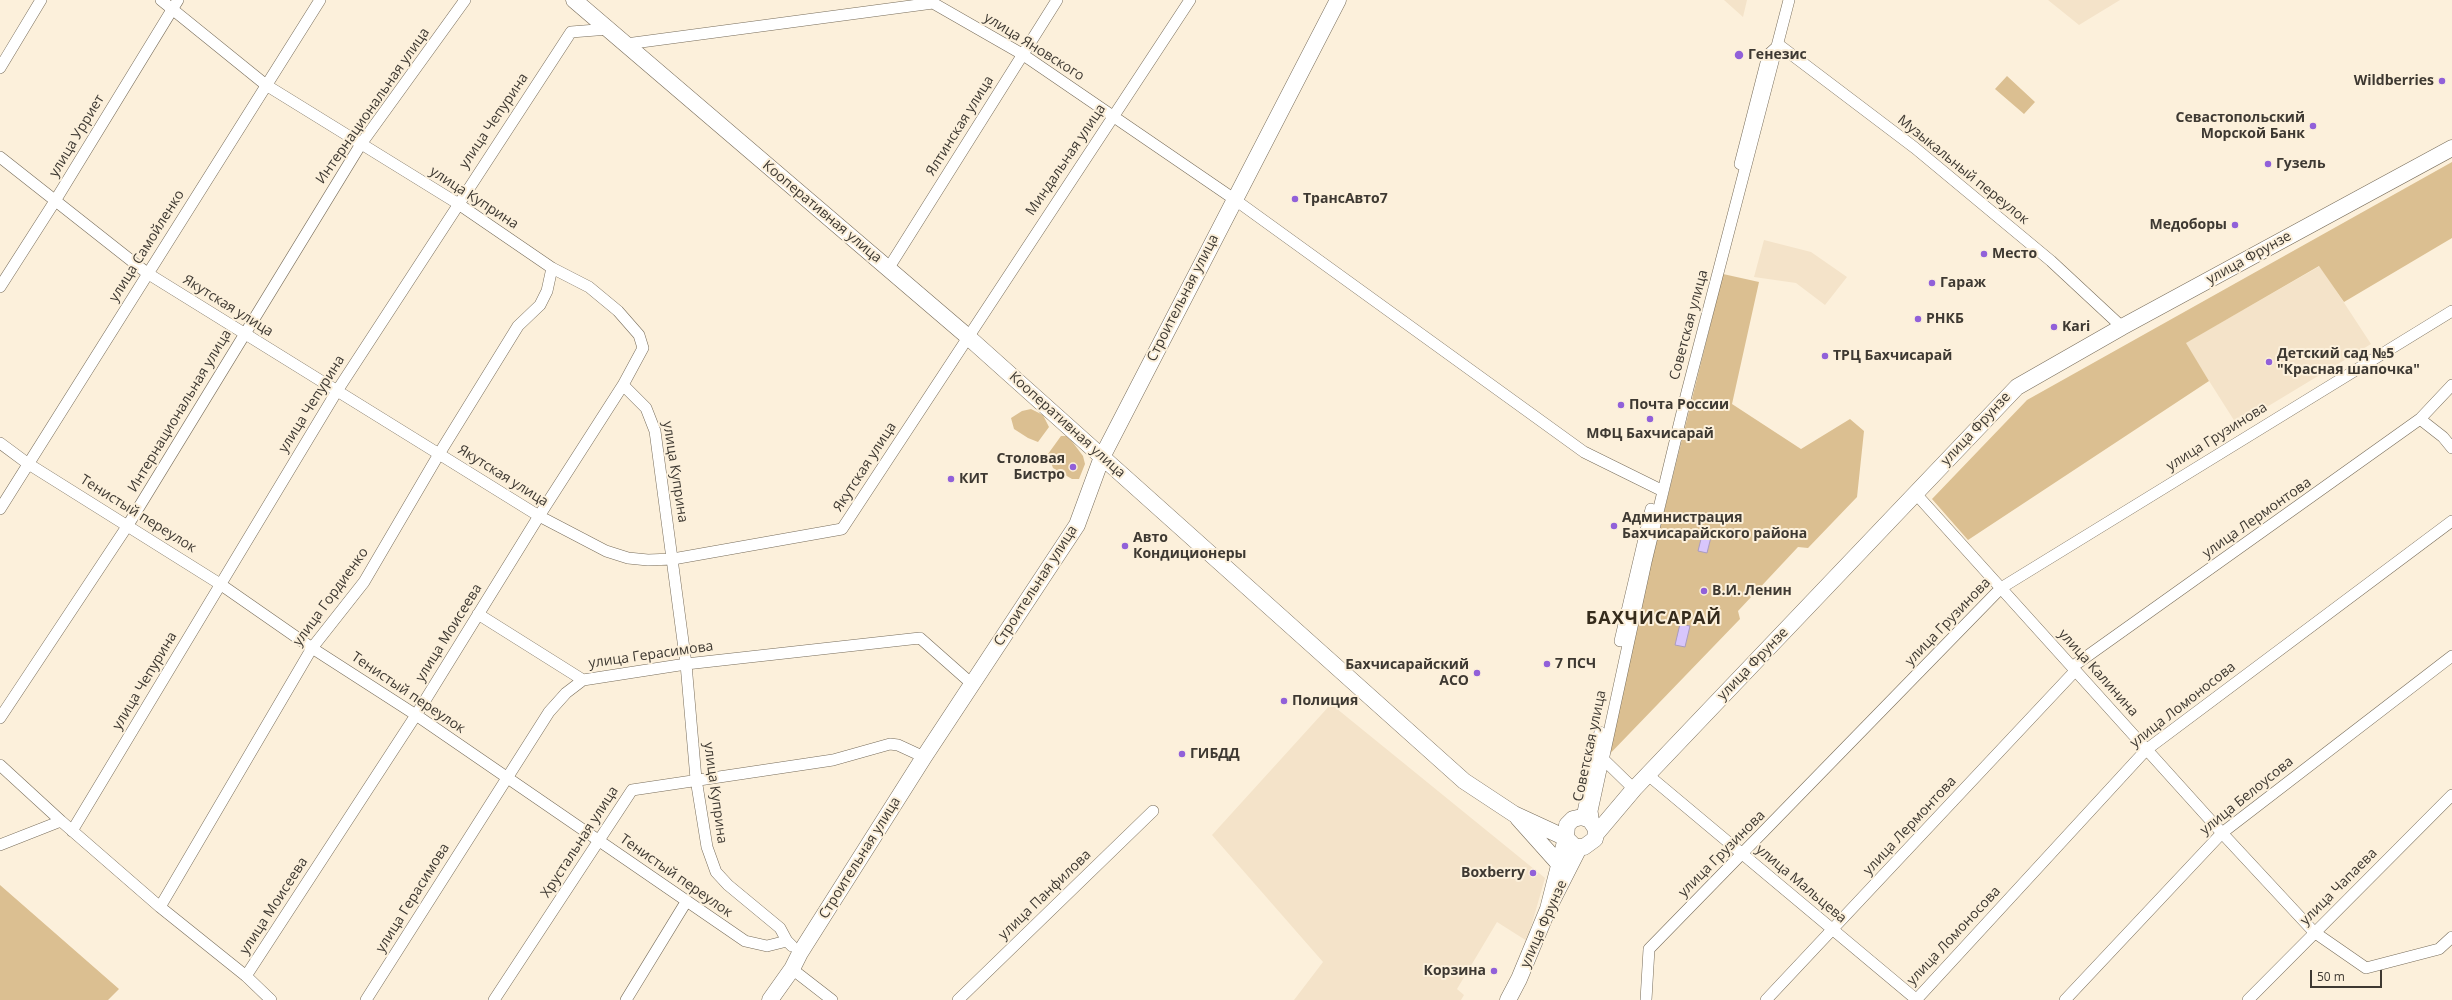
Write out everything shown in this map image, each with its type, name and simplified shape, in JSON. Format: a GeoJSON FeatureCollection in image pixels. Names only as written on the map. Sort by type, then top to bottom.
{"type":"FeatureCollection","features":[{"type":"Feature","properties":{"kind":"main road","name":"Кооперативная улица"},"geometry":{"type":"LineString","coordinates":[[574,0],[968,336],[1464,781],[1514,814],[1566,838],[1571,844],[1579,848]]}},
{"type":"Feature","properties":{"kind":"main road","name":"Строительная улица"},"geometry":{"type":"LineString","coordinates":[[770,1000],[792,969],[800,953],[924,757],[1077,526],[1102,457],[1338,0]]}},
{"type":"Feature","properties":{"kind":"main road","name":"улица Фрунзе"},"geometry":{"type":"LineString","coordinates":[[1508,1000],[1519,979],[1548,909],[1579,848],[1589,846],[1586,823],[1634,789],[1648,775],[2017,387],[2122,327],[2452,148]]}},
{"type":"Feature","properties":{"kind":"main road"},"geometry":{"type":"LineString","coordinates":[[1514,814],[1586,823]]}},
{"type":"Feature","properties":{"kind":"main road"},"geometry":{"type":"LineString","coordinates":[[1514,814],[1560,865]]}},
{"type":"Feature","properties":{"kind":"main road"},"geometry":{"type":"LineString","coordinates":[[1548,909],[1560,865],[1566,838],[1566,830],[1586,823]]}},
{"type":"Feature","properties":{"kind":"street"},"geometry":{"type":"LineString","coordinates":[[0,68],[41,0]]}},
{"type":"Feature","properties":{"kind":"street","name":"улица Куприна"},"geometry":{"type":"LineString","coordinates":[[161,0],[175,4],[266,85],[458,203],[552,268],[589,287],[618,311],[639,335],[643,348],[623,386],[646,408],[656,431],[686,664],[696,780],[707,847],[716,872],[728,885],[780,928],[787,941]]}},
{"type":"Feature","properties":{"kind":"street","name":"улица Самойленко"},"geometry":{"type":"LineString","coordinates":[[0,509],[27,463],[320,0]]}},
{"type":"Feature","properties":{"kind":"street","name":"Интернациональная улица"},"geometry":{"type":"LineString","coordinates":[[0,718],[128,525],[362,144],[465,0]]}},
{"type":"Feature","properties":{"kind":"street","name":"Ялтинская улица"},"geometry":{"type":"LineString","coordinates":[[888,269],[1022,54],[1058,0]]}},
{"type":"Feature","properties":{"kind":"street","name":"Миндальная улица"},"geometry":{"type":"LineString","coordinates":[[968,336],[1190,0]]}},
{"type":"Feature","properties":{"kind":"street","name":"Советская улица"},"geometry":{"type":"LineString","coordinates":[[1586,823],[1592,811],[1599,755],[1623,658],[1659,490],[1683,391],[1779,45],[1789,0]]}},
{"type":"Feature","properties":{"kind":"street","name":"улица Яновского"},"geometry":{"type":"LineString","coordinates":[[626,44],[933,3],[1022,54],[1234,199],[1584,452],[1659,490]]}},
{"type":"Feature","properties":{"kind":"street","name":"улица Урриет"},"geometry":{"type":"LineString","coordinates":[[0,287],[56,201],[175,4]]}},
{"type":"Feature","properties":{"kind":"street","name":"улица Чепурина"},"geometry":{"type":"LineString","coordinates":[[72,831],[337,391],[458,203],[571,32],[609,30]]}},
{"type":"Feature","properties":{"kind":"street","name":"Музыкальный переулок"},"geometry":{"type":"LineString","coordinates":[[1779,45],[1915,148],[2051,262],[2122,327]]}},
{"type":"Feature","properties":{"kind":"street","name":"Якутская улица"},"geometry":{"type":"LineString","coordinates":[[0,157],[147,273],[539,516],[606,551],[635,559],[673,559],[842,529],[968,336]]}},
{"type":"Feature","properties":{"kind":"street","name":"улица Гордиенко"},"geometry":{"type":"LineString","coordinates":[[160,907],[312,648],[364,582],[438,454],[518,326],[540,305],[547,291],[552,268]]}},
{"type":"Feature","properties":{"kind":"street","name":"улица Грузинова"},"geometry":{"type":"LineString","coordinates":[[1646,1000],[1649,949],[1743,855],[2001,588],[2452,310]]}},
{"type":"Feature","properties":{"kind":"street","name":"улица Лермонтова"},"geometry":{"type":"LineString","coordinates":[[1766,1000],[2074,669],[2420,419],[2452,385]]}},
{"type":"Feature","properties":{"kind":"street","name":"улица Моисеева"},"geometry":{"type":"LineString","coordinates":[[246,976],[416,715],[539,516],[623,386]]}},
{"type":"Feature","properties":{"kind":"street"},"geometry":{"type":"LineString","coordinates":[[2420,419],[2443,437],[2452,448]]}},
{"type":"Feature","properties":{"kind":"street","name":"Тенистый переулок"},"geometry":{"type":"LineString","coordinates":[[0,443],[27,463],[220,584],[312,648],[416,715],[686,902],[745,941],[767,946],[787,941]]}},
{"type":"Feature","properties":{"kind":"street","name":"улица Калинина"},"geometry":{"type":"LineString","coordinates":[[1916,494],[2146,750],[2314,932],[2366,968],[2439,950],[2452,937]]}},
{"type":"Feature","properties":{"kind":"street","name":"улица Ломоносова"},"geometry":{"type":"LineString","coordinates":[[1916,1000],[2146,750],[2452,521]]}},
{"type":"Feature","properties":{"kind":"street"},"geometry":{"type":"LineString","coordinates":[[478,614],[584,680]]}},
{"type":"Feature","properties":{"kind":"street","name":"улица Герасимова"},"geometry":{"type":"LineString","coordinates":[[366,1000],[549,712],[566,693],[584,680],[686,664],[920,638],[972,684]]}},
{"type":"Feature","properties":{"kind":"street","name":"улица Белоусова"},"geometry":{"type":"LineString","coordinates":[[2065,1000],[2222,833],[2452,656]]}},
{"type":"Feature","properties":{"kind":"street","name":"Хрустальная улица"},"geometry":{"type":"LineString","coordinates":[[494,1000],[632,790],[833,760],[890,744],[898,745],[924,757]]}},
{"type":"Feature","properties":{"kind":"street"},"geometry":{"type":"LineString","coordinates":[[1599,755],[1634,789]]}},
{"type":"Feature","properties":{"kind":"street"},"geometry":{"type":"LineString","coordinates":[[0,765],[72,831],[160,907],[246,976],[270,1000]]}},
{"type":"Feature","properties":{"kind":"street","name":"улица Мальцева"},"geometry":{"type":"LineString","coordinates":[[1648,775],[1916,1000]]}},
{"type":"Feature","properties":{"kind":"street","name":"улица Чапаева"},"geometry":{"type":"LineString","coordinates":[[2248,1000],[2452,795]]}},
{"type":"Feature","properties":{"kind":"street","name":"улица Панфилова"},"geometry":{"type":"LineString","coordinates":[[958,1000],[1153,810]]}},
{"type":"Feature","properties":{"kind":"street"},"geometry":{"type":"LineString","coordinates":[[0,845],[61,821]]}},
{"type":"Feature","properties":{"kind":"street"},"geometry":{"type":"LineString","coordinates":[[626,1000],[686,902]]}},
{"type":"Feature","properties":{"kind":"street"},"geometry":{"type":"LineString","coordinates":[[787,941],[800,953]]}},
{"type":"Feature","properties":{"kind":"street"},"geometry":{"type":"LineString","coordinates":[[792,969],[832,1000]]}},
{"type":"Feature","properties":{"kind":"shaded area"},"geometry":{"type":"Polygon","coordinates":[[[1724,0],[1747,0],[1743,17],[1724,0]]]}},
{"type":"Feature","properties":{"kind":"shaded area"},"geometry":{"type":"Polygon","coordinates":[[[2048,0],[2120,0],[2079,25],[2048,0]]]}},
{"type":"Feature","properties":{"kind":"shaded area"},"geometry":{"type":"Polygon","coordinates":[[[2007,76],[2035,102],[2024,114],[1995,89],[2007,76]]]}},
{"type":"Feature","properties":{"kind":"shaded area"},"geometry":{"type":"Polygon","coordinates":[[[2452,162],[2452,238],[2344,302],[2319,266],[2186,343],[2209,381],[1968,540],[1932,499],[2027,400],[2452,162]]]}},
{"type":"Feature","properties":{"kind":"shaded area"},"geometry":{"type":"Polygon","coordinates":[[[1764,240],[1811,252],[1847,277],[1825,305],[1796,283],[1754,277],[1764,240]]]}},
{"type":"Feature","properties":{"kind":"shaded area","name":"Детский сад №5 \"Красная шапочка\""},"geometry":{"type":"Polygon","coordinates":[[[2320,266],[2371,344],[2237,425],[2185,343],[2320,266]]]}},
{"type":"Feature","properties":{"kind":"shaded area"},"geometry":{"type":"Polygon","coordinates":[[[1723,274],[1759,282],[1732,404],[1801,449],[1850,419],[1864,431],[1857,497],[1808,548],[1798,547],[1738,611],[1740,619],[1602,762],[1723,274]]]}},
{"type":"Feature","properties":{"kind":"shaded area"},"geometry":{"type":"Polygon","coordinates":[[[1031,409],[1043,415],[1049,427],[1038,442],[1028,438],[1014,429],[1011,418],[1022,411],[1031,409]]]}},
{"type":"Feature","properties":{"kind":"shaded area"},"geometry":{"type":"Polygon","coordinates":[[[1061,436],[1068,436],[1083,456],[1085,464],[1079,479],[1072,479],[1053,468],[1048,454],[1061,436]]]}},
{"type":"Feature","properties":{"kind":"shaded area"},"geometry":{"type":"Polygon","coordinates":[[[1703,531],[1712,533],[1707,553],[1698,551],[1703,531]]]}},
{"type":"Feature","properties":{"kind":"shaded area"},"geometry":{"type":"Polygon","coordinates":[[[1680,624],[1690,626],[1685,647],[1675,645],[1680,624]]]}},
{"type":"Feature","properties":{"kind":"shaded area"},"geometry":{"type":"Polygon","coordinates":[[[1331,704],[1545,878],[1527,941],[1497,922],[1457,989],[1464,995],[1461,1000],[1294,1000],[1323,962],[1212,835],[1331,704]]]}},
{"type":"Feature","properties":{"kind":"shaded area"},"geometry":{"type":"Polygon","coordinates":[[[0,885],[119,989],[108,1000],[0,1000],[0,885]]]}},
{"type":"Feature","properties":{"kind":"place","name":"Генезис"},"geometry":{"type":"Point","coordinates":[1739,55]}},
{"type":"Feature","properties":{"kind":"place","name":"Wildberries"},"geometry":{"type":"Point","coordinates":[2442,81]}},
{"type":"Feature","properties":{"kind":"place","name":"Севастопольский Морской Банк"},"geometry":{"type":"Point","coordinates":[2313,126]}},
{"type":"Feature","properties":{"kind":"place","name":"Гузель"},"geometry":{"type":"Point","coordinates":[2268,164]}},
{"type":"Feature","properties":{"kind":"place","name":"ТрансАвто7"},"geometry":{"type":"Point","coordinates":[1295,199]}},
{"type":"Feature","properties":{"kind":"place","name":"Медоборы"},"geometry":{"type":"Point","coordinates":[2235,225]}},
{"type":"Feature","properties":{"kind":"place","name":"Место"},"geometry":{"type":"Point","coordinates":[1984,254]}},
{"type":"Feature","properties":{"kind":"place","name":"Гараж"},"geometry":{"type":"Point","coordinates":[1932,283]}},
{"type":"Feature","properties":{"kind":"place","name":"РНКБ"},"geometry":{"type":"Point","coordinates":[1918,319]}},
{"type":"Feature","properties":{"kind":"place","name":"Kari"},"geometry":{"type":"Point","coordinates":[2054,327]}},
{"type":"Feature","properties":{"kind":"place","name":"ТРЦ Бахчисарай"},"geometry":{"type":"Point","coordinates":[1825,356]}},
{"type":"Feature","properties":{"kind":"place","name":"Детский сад №5 \"Красная шапочка\""},"geometry":{"type":"Point","coordinates":[2269,362]}},
{"type":"Feature","properties":{"kind":"place","name":"Почта России"},"geometry":{"type":"Point","coordinates":[1621,405]}},
{"type":"Feature","properties":{"kind":"place","name":"МФЦ Бахчисарай"},"geometry":{"type":"Point","coordinates":[1650,419]}},
{"type":"Feature","properties":{"kind":"place","name":"Столовая Бистро"},"geometry":{"type":"Point","coordinates":[1073,467]}},
{"type":"Feature","properties":{"kind":"place","name":"КИТ"},"geometry":{"type":"Point","coordinates":[951,479]}},
{"type":"Feature","properties":{"kind":"place","name":"Администрация Бахчисарайского района"},"geometry":{"type":"Point","coordinates":[1614,526]}},
{"type":"Feature","properties":{"kind":"place","name":"Авто Кондиционеры"},"geometry":{"type":"Point","coordinates":[1125,546]}},
{"type":"Feature","properties":{"kind":"place","name":"В.И. Ленин"},"geometry":{"type":"Point","coordinates":[1704,591]}},
{"type":"Feature","properties":{"kind":"place","name":"7 ПСЧ"},"geometry":{"type":"Point","coordinates":[1547,664]}},
{"type":"Feature","properties":{"kind":"place","name":"Бахчисарайский АСО"},"geometry":{"type":"Point","coordinates":[1477,673]}},
{"type":"Feature","properties":{"kind":"place","name":"Полиция"},"geometry":{"type":"Point","coordinates":[1284,701]}},
{"type":"Feature","properties":{"kind":"place","name":"ГИБДД"},"geometry":{"type":"Point","coordinates":[1182,754]}},
{"type":"Feature","properties":{"kind":"place","name":"Boxberry"},"geometry":{"type":"Point","coordinates":[1533,873]}},
{"type":"Feature","properties":{"kind":"place","name":"Корзина"},"geometry":{"type":"Point","coordinates":[1494,971]}},
{"type":"Feature","properties":{"kind":"district","name":"БАХЧИСАРАЙ"},"geometry":{"type":"Point","coordinates":[1654,619]}}]}
